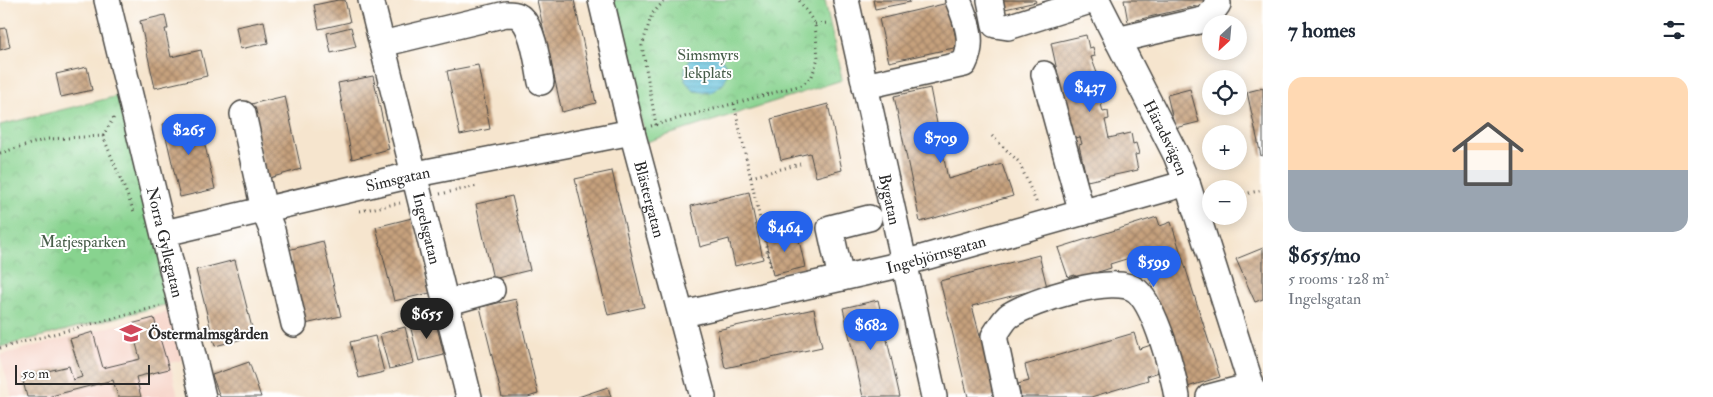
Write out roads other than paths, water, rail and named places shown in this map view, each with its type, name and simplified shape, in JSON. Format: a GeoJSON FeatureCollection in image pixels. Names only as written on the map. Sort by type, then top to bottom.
{"type":"FeatureCollection","features":[{"type":"Feature","properties":{"kind":"street","name":"Norra Gyllegatan"},"geometry":{"type":"LineString","coordinates":[[107,0],[165,233],[203,397]]}},
{"type":"Feature","properties":{"kind":"street","name":"Ingelsgatan"},"geometry":{"type":"LineString","coordinates":[[371,0],[416,174],[469,397]]}},
{"type":"Feature","properties":{"kind":"street","name":"Blästergatan"},"geometry":{"type":"LineString","coordinates":[[601,0],[632,132],[703,397]]}},
{"type":"Feature","properties":{"kind":"street","name":"Bygatan"},"geometry":{"type":"LineString","coordinates":[[846,0],[906,263],[934,397]]}},
{"type":"Feature","properties":{"kind":"street"},"geometry":{"type":"LineString","coordinates":[[865,86],[964,64],[970,52],[970,35],[958,0]]}},
{"type":"Feature","properties":{"kind":"street"},"geometry":{"type":"LineString","coordinates":[[990,0],[995,25],[1008,27],[1093,0]]}},
{"type":"Feature","properties":{"kind":"street","name":"Häradsvägen"},"geometry":{"type":"LineString","coordinates":[[1097,0],[1176,155],[1187,183],[1253,391]]}},
{"type":"Feature","properties":{"kind":"street"},"geometry":{"type":"LineString","coordinates":[[1117,40],[1207,20],[1218,4],[1217,0]]}},
{"type":"Feature","properties":{"kind":"street"},"geometry":{"type":"LineString","coordinates":[[382,44],[506,14],[514,14],[522,18],[532,38],[541,82]]}},
{"type":"Feature","properties":{"kind":"street"},"geometry":{"type":"LineString","coordinates":[[1044,74],[1082,213]]}},
{"type":"Feature","properties":{"kind":"street"},"geometry":{"type":"LineString","coordinates":[[243,114],[264,210],[272,230],[294,324]]}},
{"type":"Feature","properties":{"kind":"street","name":"Simsgatan"},"geometry":{"type":"LineString","coordinates":[[165,233],[416,174],[632,132]]}},
{"type":"Feature","properties":{"kind":"street","name":"Ingebjörnsgatan"},"geometry":{"type":"LineString","coordinates":[[682,314],[906,263],[1187,183]]}},
{"type":"Feature","properties":{"kind":"street"},"geometry":{"type":"LineString","coordinates":[[841,278],[830,228],[869,218]]}},
{"type":"Feature","properties":{"kind":"street"},"geometry":{"type":"LineString","coordinates":[[1007,397],[994,336],[1009,316],[1047,298],[1082,289],[1115,284],[1137,290],[1152,313],[1174,378],[1177,397]]}},
{"type":"Feature","properties":{"kind":"street"},"geometry":{"type":"LineString","coordinates":[[446,303],[492,290]]}},
{"type":"Feature","properties":{"kind":"street"},"geometry":{"type":"LineString","coordinates":[[1209,397],[1253,391]]}},
{"type":"Feature","properties":{"kind":"water"},"geometry":{"type":"Polygon","coordinates":[[[706,51],[720,56],[728,69],[724,83],[711,93],[694,91],[685,81],[685,69],[692,54],[706,51]]]}},
{"type":"Feature","properties":{"kind":"place","name":"Östermalmsgården"},"geometry":{"type":"Point","coordinates":[131,333]}},
{"type":"Feature","properties":{"kind":"park label","name":"Simsmyrs lekplats"},"geometry":{"type":"Point","coordinates":[708,63]}},
{"type":"Feature","properties":{"kind":"park label","name":"Matjesparken"},"geometry":{"type":"Point","coordinates":[83,241]}}]}
